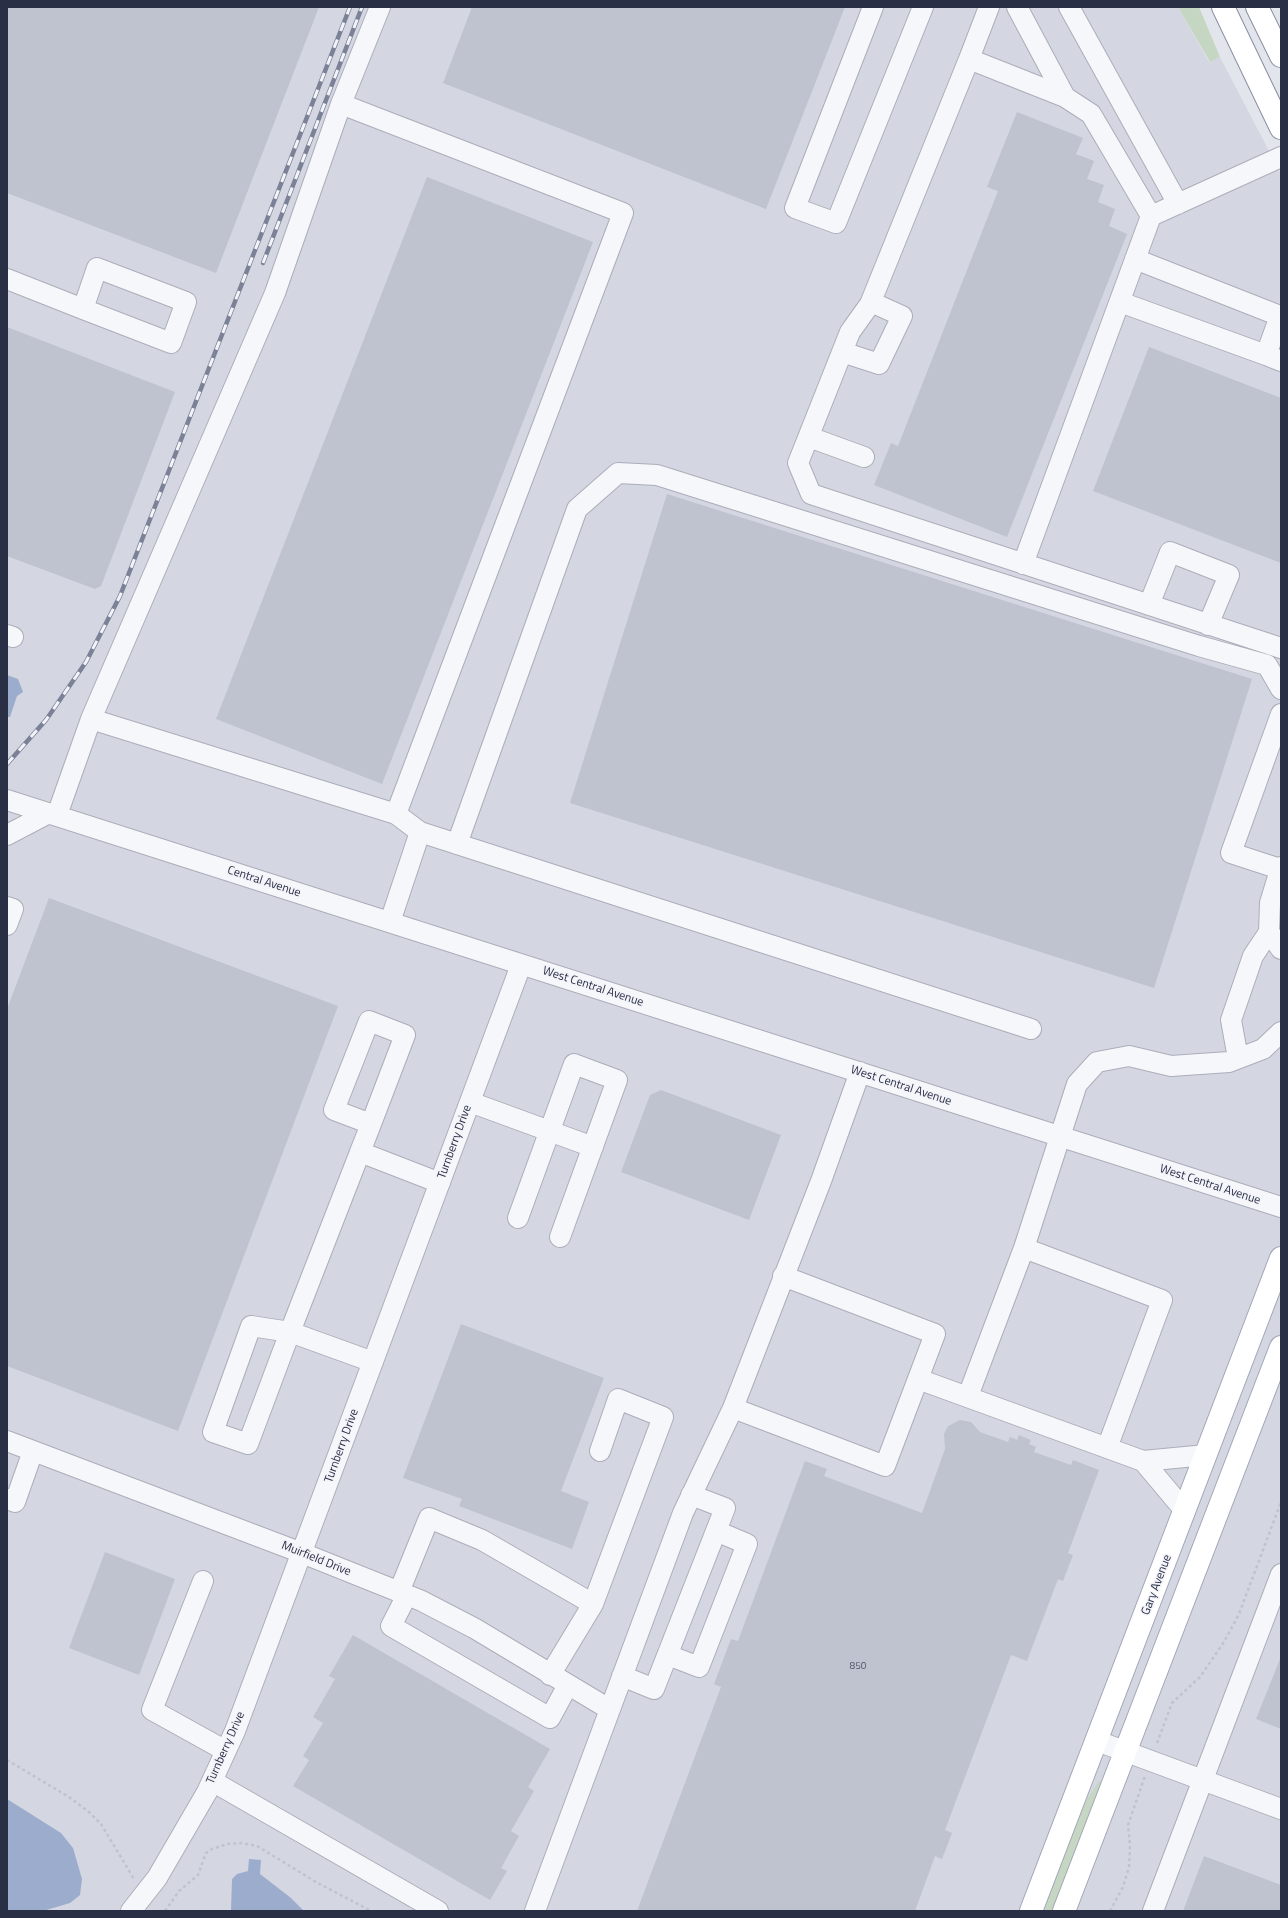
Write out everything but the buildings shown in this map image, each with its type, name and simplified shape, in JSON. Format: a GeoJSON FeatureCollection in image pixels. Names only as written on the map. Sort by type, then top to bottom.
{"type":"FeatureCollection","features":[{"type":"Feature","properties":{"kind":"main road"},"geometry":{"type":"LineString","coordinates":[[1223,7],[1281,128]]}},
{"type":"Feature","properties":{"kind":"main road"},"geometry":{"type":"LineString","coordinates":[[1257,7],[1281,56]]}},
{"type":"Feature","properties":{"kind":"main road","name":"Gary Avenue"},"geometry":{"type":"LineString","coordinates":[[1031,1911],[1281,1258]]}},
{"type":"Feature","properties":{"kind":"main road"},"geometry":{"type":"LineString","coordinates":[[1064,1911],[1281,1347]]}},
{"type":"Feature","properties":{"kind":"street"},"geometry":{"type":"LineString","coordinates":[[7,835],[53,814],[91,719],[276,293],[341,104],[380,7]]}},
{"type":"Feature","properties":{"kind":"street"},"geometry":{"type":"LineString","coordinates":[[872,7],[795,208],[836,223],[923,7]]}},
{"type":"Feature","properties":{"kind":"street"},"geometry":{"type":"LineString","coordinates":[[989,7],[871,302],[850,332],[798,463],[811,494],[1281,648]]}},
{"type":"Feature","properties":{"kind":"street"},"geometry":{"type":"LineString","coordinates":[[1017,7],[1065,97]]}},
{"type":"Feature","properties":{"kind":"street"},"geometry":{"type":"LineString","coordinates":[[1069,7],[1178,204]]}},
{"type":"Feature","properties":{"kind":"street"},"geometry":{"type":"LineString","coordinates":[[969,59],[1065,97],[1091,114],[1151,216]]}},
{"type":"Feature","properties":{"kind":"street"},"geometry":{"type":"LineString","coordinates":[[341,104],[623,213],[396,814]]}},
{"type":"Feature","properties":{"kind":"street"},"geometry":{"type":"LineString","coordinates":[[1024,564],[1151,216],[1281,157]]}},
{"type":"Feature","properties":{"kind":"street"},"geometry":{"type":"LineString","coordinates":[[1120,302],[1274,358],[1280,316],[1135,259]]}},
{"type":"Feature","properties":{"kind":"street"},"geometry":{"type":"LineString","coordinates":[[7,279],[83,309],[171,343],[186,302],[97,268],[83,309]]}},
{"type":"Feature","properties":{"kind":"street"},"geometry":{"type":"LineString","coordinates":[[842,352],[879,364],[902,316],[871,302]]}},
{"type":"Feature","properties":{"kind":"street"},"geometry":{"type":"LineString","coordinates":[[809,437],[864,457]]}},
{"type":"Feature","properties":{"kind":"street"},"geometry":{"type":"LineString","coordinates":[[457,844],[577,509],[618,473],[658,475],[1199,646],[1267,665],[1281,689]]}},
{"type":"Feature","properties":{"kind":"street"},"geometry":{"type":"LineString","coordinates":[[1149,605],[1170,552],[1228,575],[1208,625]]}},
{"type":"Feature","properties":{"kind":"street"},"geometry":{"type":"LineString","coordinates":[[1238,1058],[1231,1020],[1253,956],[1269,932],[1270,903],[1281,868],[1231,853],[1281,714]]}},
{"type":"Feature","properties":{"kind":"street"},"geometry":{"type":"LineString","coordinates":[[91,719],[396,814],[420,832],[1031,1029]]}},
{"type":"Feature","properties":{"kind":"street","name":"Central Avenue"},"geometry":{"type":"LineString","coordinates":[[7,800],[521,964]]}},
{"type":"Feature","properties":{"kind":"street"},"geometry":{"type":"LineString","coordinates":[[390,922],[420,832]]}},
{"type":"Feature","properties":{"kind":"street"},"geometry":{"type":"LineString","coordinates":[[7,907],[13,909],[7,925]]}},
{"type":"Feature","properties":{"kind":"street"},"geometry":{"type":"LineString","coordinates":[[1269,932],[1281,949]]}},
{"type":"Feature","properties":{"kind":"street","name":"West Central Avenue"},"geometry":{"type":"LineString","coordinates":[[521,964],[1281,1207]]}},
{"type":"Feature","properties":{"kind":"street","name":"Turnberry Drive"},"geometry":{"type":"LineString","coordinates":[[131,1911],[157,1878],[207,1792],[235,1731],[521,964]]}},
{"type":"Feature","properties":{"kind":"street"},"geometry":{"type":"LineString","coordinates":[[371,1124],[334,1110],[368,1021],[405,1034],[371,1124],[290,1332],[248,1444],[213,1432],[251,1326],[290,1332],[373,1362]]}},
{"type":"Feature","properties":{"kind":"street"},"geometry":{"type":"LineString","coordinates":[[968,1396],[1024,1248],[1077,1084],[1097,1062],[1129,1056],[1170,1066],[1229,1062],[1263,1049],[1281,1032]]}},
{"type":"Feature","properties":{"kind":"street"},"geometry":{"type":"LineString","coordinates":[[518,1218],[574,1064],[617,1080],[560,1237]]}},
{"type":"Feature","properties":{"kind":"street"},"geometry":{"type":"LineString","coordinates":[[534,1911],[683,1513],[733,1408],[783,1276],[822,1181],[860,1072]]}},
{"type":"Feature","properties":{"kind":"street"},"geometry":{"type":"LineString","coordinates":[[470,1102],[593,1147]]}},
{"type":"Feature","properties":{"kind":"street"},"geometry":{"type":"LineString","coordinates":[[360,1152],[440,1183]]}},
{"type":"Feature","properties":{"kind":"street"},"geometry":{"type":"LineString","coordinates":[[1024,1248],[1162,1300],[1107,1448]]}},
{"type":"Feature","properties":{"kind":"street"},"geometry":{"type":"LineString","coordinates":[[733,1408],[885,1466],[935,1334],[783,1276]]}},
{"type":"Feature","properties":{"kind":"street"},"geometry":{"type":"LineString","coordinates":[[918,1378],[1143,1462],[1206,1455]]}},
{"type":"Feature","properties":{"kind":"street"},"geometry":{"type":"LineString","coordinates":[[550,1675],[593,1604],[663,1416],[618,1399],[600,1451]]}},
{"type":"Feature","properties":{"kind":"street","name":"Muirfield Drive"},"geometry":{"type":"LineString","coordinates":[[7,1441],[403,1593],[474,1628],[568,1686],[609,1709]]}},
{"type":"Feature","properties":{"kind":"street"},"geometry":{"type":"LineString","coordinates":[[7,1499],[15,1502],[33,1451]]}},
{"type":"Feature","properties":{"kind":"street"},"geometry":{"type":"LineString","coordinates":[[1143,1462],[1185,1511]]}},
{"type":"Feature","properties":{"kind":"street"},"geometry":{"type":"LineString","coordinates":[[622,1676],[654,1689],[725,1508],[691,1495]]}},
{"type":"Feature","properties":{"kind":"street"},"geometry":{"type":"LineString","coordinates":[[568,1686],[550,1718],[391,1626],[429,1518],[482,1540],[593,1604]]}},
{"type":"Feature","properties":{"kind":"street"},"geometry":{"type":"LineString","coordinates":[[668,1655],[699,1667],[747,1544],[716,1531]]}},
{"type":"Feature","properties":{"kind":"street"},"geometry":{"type":"LineString","coordinates":[[1153,1911],[1281,1574]]}},
{"type":"Feature","properties":{"kind":"street"},"geometry":{"type":"LineString","coordinates":[[202,1581],[152,1710],[226,1751]]}},
{"type":"Feature","properties":{"kind":"street"},"geometry":{"type":"LineString","coordinates":[[1097,1741],[1281,1809]]}},
{"type":"Feature","properties":{"kind":"street"},"geometry":{"type":"LineString","coordinates":[[212,1781],[438,1911]]}},
{"type":"Feature","properties":{"kind":"path"},"geometry":{"type":"LineString","coordinates":[[1161,1731],[1172,1703],[1200,1677],[1224,1642],[1239,1614],[1281,1502]]}},
{"type":"Feature","properties":{"kind":"path"},"geometry":{"type":"LineString","coordinates":[[7,1760],[69,1797],[93,1816],[101,1824],[143,1895]]}},
{"type":"Feature","properties":{"kind":"path"},"geometry":{"type":"LineString","coordinates":[[1110,1911],[1123,1887],[1129,1867],[1130,1846],[1128,1825],[1139,1792]]}},
{"type":"Feature","properties":{"kind":"path"},"geometry":{"type":"LineString","coordinates":[[165,1911],[179,1891],[198,1875],[206,1854],[212,1849],[227,1844],[242,1843],[257,1846],[316,1882],[370,1911]]}},
{"type":"Feature","properties":{"kind":"shaded area"},"geometry":{"type":"Polygon","coordinates":[[[7,7],[1178,7],[1209,62],[1220,57],[1281,174],[1281,1911],[7,1911],[7,7]]]}},
{"type":"Feature","properties":{"kind":"green space"},"geometry":{"type":"Polygon","coordinates":[[[1178,7],[1199,7],[1220,57],[1210,62],[1178,7]]]}},
{"type":"Feature","properties":{"kind":"green space"},"geometry":{"type":"Polygon","coordinates":[[[1099,1781],[1102,1782],[1053,1911],[1043,1911],[1084,1804],[1099,1781]]]}},
{"type":"Feature","properties":{"kind":"water"},"geometry":{"type":"Polygon","coordinates":[[[7,675],[18,679],[23,692],[17,696],[10,717],[7,717],[7,675]]]}},
{"type":"Feature","properties":{"kind":"water"},"geometry":{"type":"Polygon","coordinates":[[[7,1799],[61,1833],[73,1848],[82,1879],[80,1895],[70,1903],[43,1911],[7,1911],[7,1799]]]}},
{"type":"Feature","properties":{"kind":"water"},"geometry":{"type":"Polygon","coordinates":[[[249,1859],[261,1860],[260,1874],[291,1898],[304,1911],[231,1911],[232,1879],[237,1874],[248,1871],[249,1859]]]}},
{"type":"Feature","properties":{"kind":"railway"},"geometry":{"type":"LineString","coordinates":[[7,764],[46,720],[86,662],[120,596],[350,7]]}},
{"type":"Feature","properties":{"kind":"railway"},"geometry":{"type":"LineString","coordinates":[[263,263],[362,7]]}}]}
